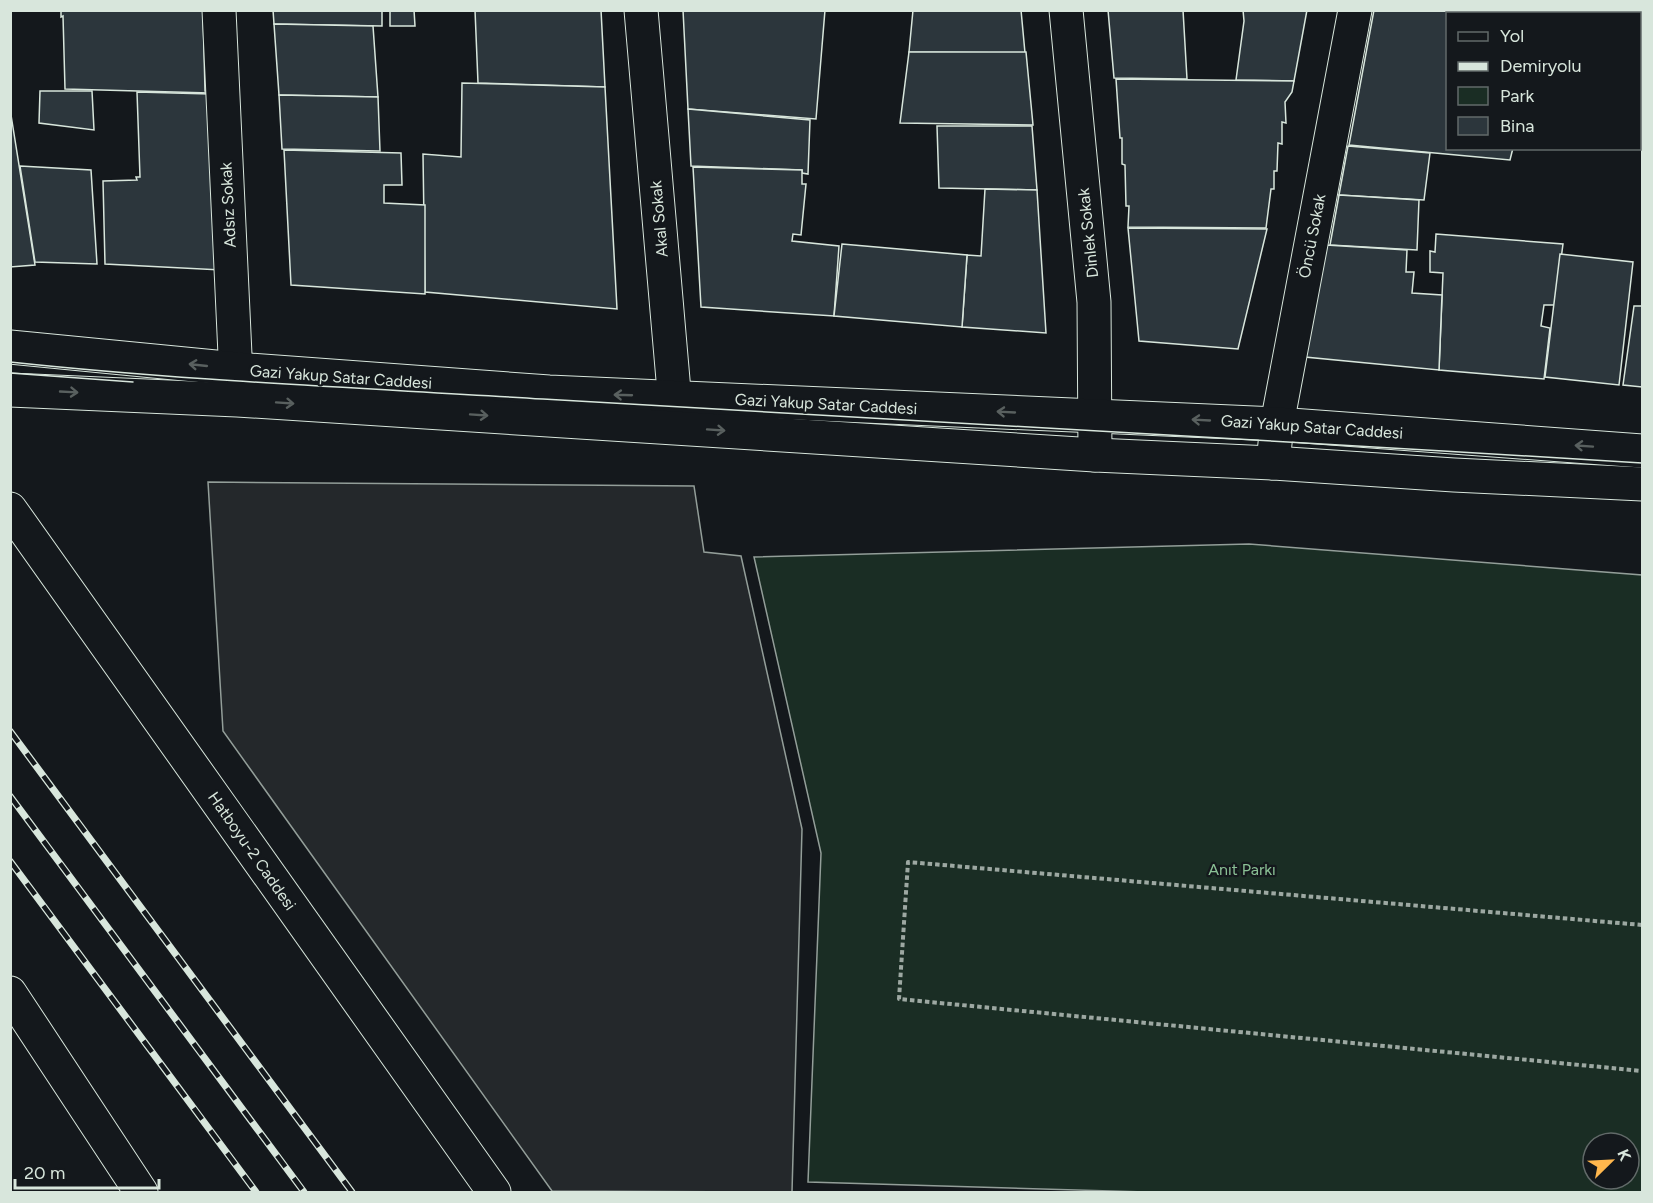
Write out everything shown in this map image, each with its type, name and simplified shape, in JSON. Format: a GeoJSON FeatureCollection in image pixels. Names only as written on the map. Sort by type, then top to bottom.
{"type":"FeatureCollection","features":[{"type":"Feature","properties":{"kind":"main road","name":"Adsız Sokak"},"geometry":{"type":"LineString","coordinates":[[219,10],[237,384]]}},
{"type":"Feature","properties":{"kind":"main road","name":"Akal Sokak"},"geometry":{"type":"LineString","coordinates":[[642,10],[675,412]]}},
{"type":"Feature","properties":{"kind":"main road","name":"Dinlek Sokak"},"geometry":{"type":"LineString","coordinates":[[1066,10],[1094,302],[1095,455]]}},
{"type":"Feature","properties":{"kind":"main road","name":"Öncü Sokak"},"geometry":{"type":"LineString","coordinates":[[1273,463],[1277,424],[1355,10]]}},
{"type":"Feature","properties":{"kind":"main road","name":"Gazi Yakup Satar Caddesi"},"geometry":{"type":"LineString","coordinates":[[10,347],[237,384]]}},
{"type":"Feature","properties":{"kind":"main road","name":"Gazi Yakup Satar Caddesi"},"geometry":{"type":"LineString","coordinates":[[10,390],[237,384],[538,391],[675,412],[1095,455],[1642,484]]}},
{"type":"Feature","properties":{"kind":"main road","name":"Gazi Yakup Satar Caddesi"},"geometry":{"type":"LineString","coordinates":[[675,412],[1095,416],[1277,424],[1642,450]]}},
{"type":"Feature","properties":{"kind":"main road","name":"Hatboyu-2 Caddesi"},"geometry":{"type":"LineString","coordinates":[[10,509],[494,1192]]}},
{"type":"Feature","properties":{"kind":"main road"},"geometry":{"type":"LineString","coordinates":[[10,993],[141,1192]]}},
{"type":"Feature","properties":{"kind":"path"},"geometry":{"type":"LineString","coordinates":[[1642,925],[908,862],[899,999],[1642,1071]]}},
{"type":"Feature","properties":{"kind":"green space","name":"Anıt Parkı"},"geometry":{"type":"Polygon","coordinates":[[[1249,544],[1642,575],[1642,1192],[1146,1192],[808,1182],[821,853],[754,557],[1249,544]]]}},
{"type":"Feature","properties":{"kind":"shaded area"},"geometry":{"type":"Polygon","coordinates":[[[208,482],[694,486],[704,552],[741,556],[802,829],[792,1192],[552,1191],[223,731],[208,482]]]}},
{"type":"Feature","properties":{"kind":"building"},"geometry":{"type":"Polygon","coordinates":[[[61,10],[203,10],[205,91],[210,93],[65,89],[61,10]]]}},
{"type":"Feature","properties":{"kind":"building"},"geometry":{"type":"Polygon","coordinates":[[[273,10],[382,10],[382,26],[274,24],[273,10]]]}},
{"type":"Feature","properties":{"kind":"building"},"geometry":{"type":"Polygon","coordinates":[[[390,10],[414,10],[415,26],[390,26],[390,10]]]}},
{"type":"Feature","properties":{"kind":"building"},"geometry":{"type":"Polygon","coordinates":[[[475,10],[601,10],[605,87],[478,83],[475,10]]]}},
{"type":"Feature","properties":{"kind":"building"},"geometry":{"type":"Polygon","coordinates":[[[683,10],[825,10],[816,119],[688,109],[683,10]]]}},
{"type":"Feature","properties":{"kind":"building"},"geometry":{"type":"Polygon","coordinates":[[[913,10],[1021,10],[1025,53],[909,52],[913,10]]]}},
{"type":"Feature","properties":{"kind":"building"},"geometry":{"type":"Polygon","coordinates":[[[1108,10],[1183,10],[1187,79],[1114,78],[1108,10]]]}},
{"type":"Feature","properties":{"kind":"building"},"geometry":{"type":"Polygon","coordinates":[[[1243,10],[1307,10],[1294,81],[1236,80],[1244,21],[1243,10]]]}},
{"type":"Feature","properties":{"kind":"building"},"geometry":{"type":"Polygon","coordinates":[[[1374,10],[1467,12],[1446,12],[1446,150],[1512,150],[1510,160],[1349,145],[1374,10]]]}},
{"type":"Feature","properties":{"kind":"building"},"geometry":{"type":"Polygon","coordinates":[[[274,24],[373,26],[378,97],[279,95],[274,24]]]}},
{"type":"Feature","properties":{"kind":"building"},"geometry":{"type":"Polygon","coordinates":[[[909,52],[1026,52],[1033,125],[900,123],[909,52]]]}},
{"type":"Feature","properties":{"kind":"building"},"geometry":{"type":"Polygon","coordinates":[[[1116,79],[1294,81],[1292,92],[1285,102],[1286,123],[1282,122],[1282,144],[1278,143],[1277,171],[1274,171],[1274,189],[1271,189],[1266,228],[1128,227],[1129,206],[1126,206],[1125,165],[1122,164],[1122,138],[1120,138],[1116,79]]]}},
{"type":"Feature","properties":{"kind":"building"},"geometry":{"type":"Polygon","coordinates":[[[462,83],[605,87],[617,309],[425,292],[423,154],[461,157],[462,83]]]}},
{"type":"Feature","properties":{"kind":"building"},"geometry":{"type":"Polygon","coordinates":[[[40,91],[92,91],[94,130],[39,123],[40,91]]]}},
{"type":"Feature","properties":{"kind":"building"},"geometry":{"type":"Polygon","coordinates":[[[137,92],[210,94],[221,270],[105,264],[103,181],[137,180],[136,177],[140,177],[137,92]]]}},
{"type":"Feature","properties":{"kind":"building"},"geometry":{"type":"Polygon","coordinates":[[[279,95],[378,97],[380,151],[282,149],[279,95]]]}},
{"type":"Feature","properties":{"kind":"building"},"geometry":{"type":"Polygon","coordinates":[[[688,109],[810,120],[808,174],[802,173],[802,170],[691,166],[688,109]]]}},
{"type":"Feature","properties":{"kind":"building"},"geometry":{"type":"Polygon","coordinates":[[[10,116],[35,265],[10,267],[10,116]]]}},
{"type":"Feature","properties":{"kind":"building"},"geometry":{"type":"Polygon","coordinates":[[[937,126],[1032,126],[1037,190],[939,188],[937,126]]]}},
{"type":"Feature","properties":{"kind":"building"},"geometry":{"type":"Polygon","coordinates":[[[1348,146],[1430,153],[1424,200],[1339,195],[1348,146]]]}},
{"type":"Feature","properties":{"kind":"building"},"geometry":{"type":"Polygon","coordinates":[[[284,150],[401,153],[402,185],[384,185],[384,203],[425,205],[425,294],[291,285],[284,150]]]}},
{"type":"Feature","properties":{"kind":"building"},"geometry":{"type":"Polygon","coordinates":[[[20,166],[91,170],[97,264],[35,262],[20,166]]]}},
{"type":"Feature","properties":{"kind":"building"},"geometry":{"type":"Polygon","coordinates":[[[693,167],[802,170],[802,184],[806,184],[801,235],[793,234],[792,241],[839,246],[834,316],[701,307],[693,167]]]}},
{"type":"Feature","properties":{"kind":"building"},"geometry":{"type":"Polygon","coordinates":[[[985,189],[1037,190],[1046,333],[962,327],[967,255],[981,256],[985,189]]]}},
{"type":"Feature","properties":{"kind":"building"},"geometry":{"type":"Polygon","coordinates":[[[1339,195],[1419,200],[1417,250],[1330,245],[1339,195]]]}},
{"type":"Feature","properties":{"kind":"building"},"geometry":{"type":"Polygon","coordinates":[[[1128,228],[1267,229],[1238,349],[1139,341],[1128,228]]]}},
{"type":"Feature","properties":{"kind":"building"},"geometry":{"type":"Polygon","coordinates":[[[1436,234],[1563,244],[1555,305],[1544,305],[1541,326],[1550,328],[1544,379],[1439,370],[1443,273],[1430,272],[1430,251],[1435,252],[1436,234]]]}},
{"type":"Feature","properties":{"kind":"building"},"geometry":{"type":"Polygon","coordinates":[[[842,244],[967,255],[962,327],[834,316],[842,244]]]}},
{"type":"Feature","properties":{"kind":"building"},"geometry":{"type":"Polygon","coordinates":[[[1326,245],[1407,250],[1406,272],[1414,272],[1412,293],[1442,295],[1439,370],[1305,357],[1326,245]]]}},
{"type":"Feature","properties":{"kind":"building"},"geometry":{"type":"Polygon","coordinates":[[[1560,254],[1633,262],[1619,385],[1545,377],[1560,254]]]}},
{"type":"Feature","properties":{"kind":"building"},"geometry":{"type":"Polygon","coordinates":[[[1634,306],[1642,306],[1642,387],[1623,385],[1634,306]]]}},
{"type":"Feature","properties":{"kind":"tram line"},"geometry":{"type":"LineString","coordinates":[[10,362],[276,384],[1642,463]]}},
{"type":"Feature","properties":{"kind":"tram line"},"geometry":{"type":"LineString","coordinates":[[10,373],[133,382]]}},
{"type":"Feature","properties":{"kind":"railway"},"geometry":{"type":"LineString","coordinates":[[10,731],[352,1192]]}},
{"type":"Feature","properties":{"kind":"railway"},"geometry":{"type":"LineString","coordinates":[[10,796],[304,1192]]}},
{"type":"Feature","properties":{"kind":"railway"},"geometry":{"type":"LineString","coordinates":[[10,861],[256,1192]]}}]}
